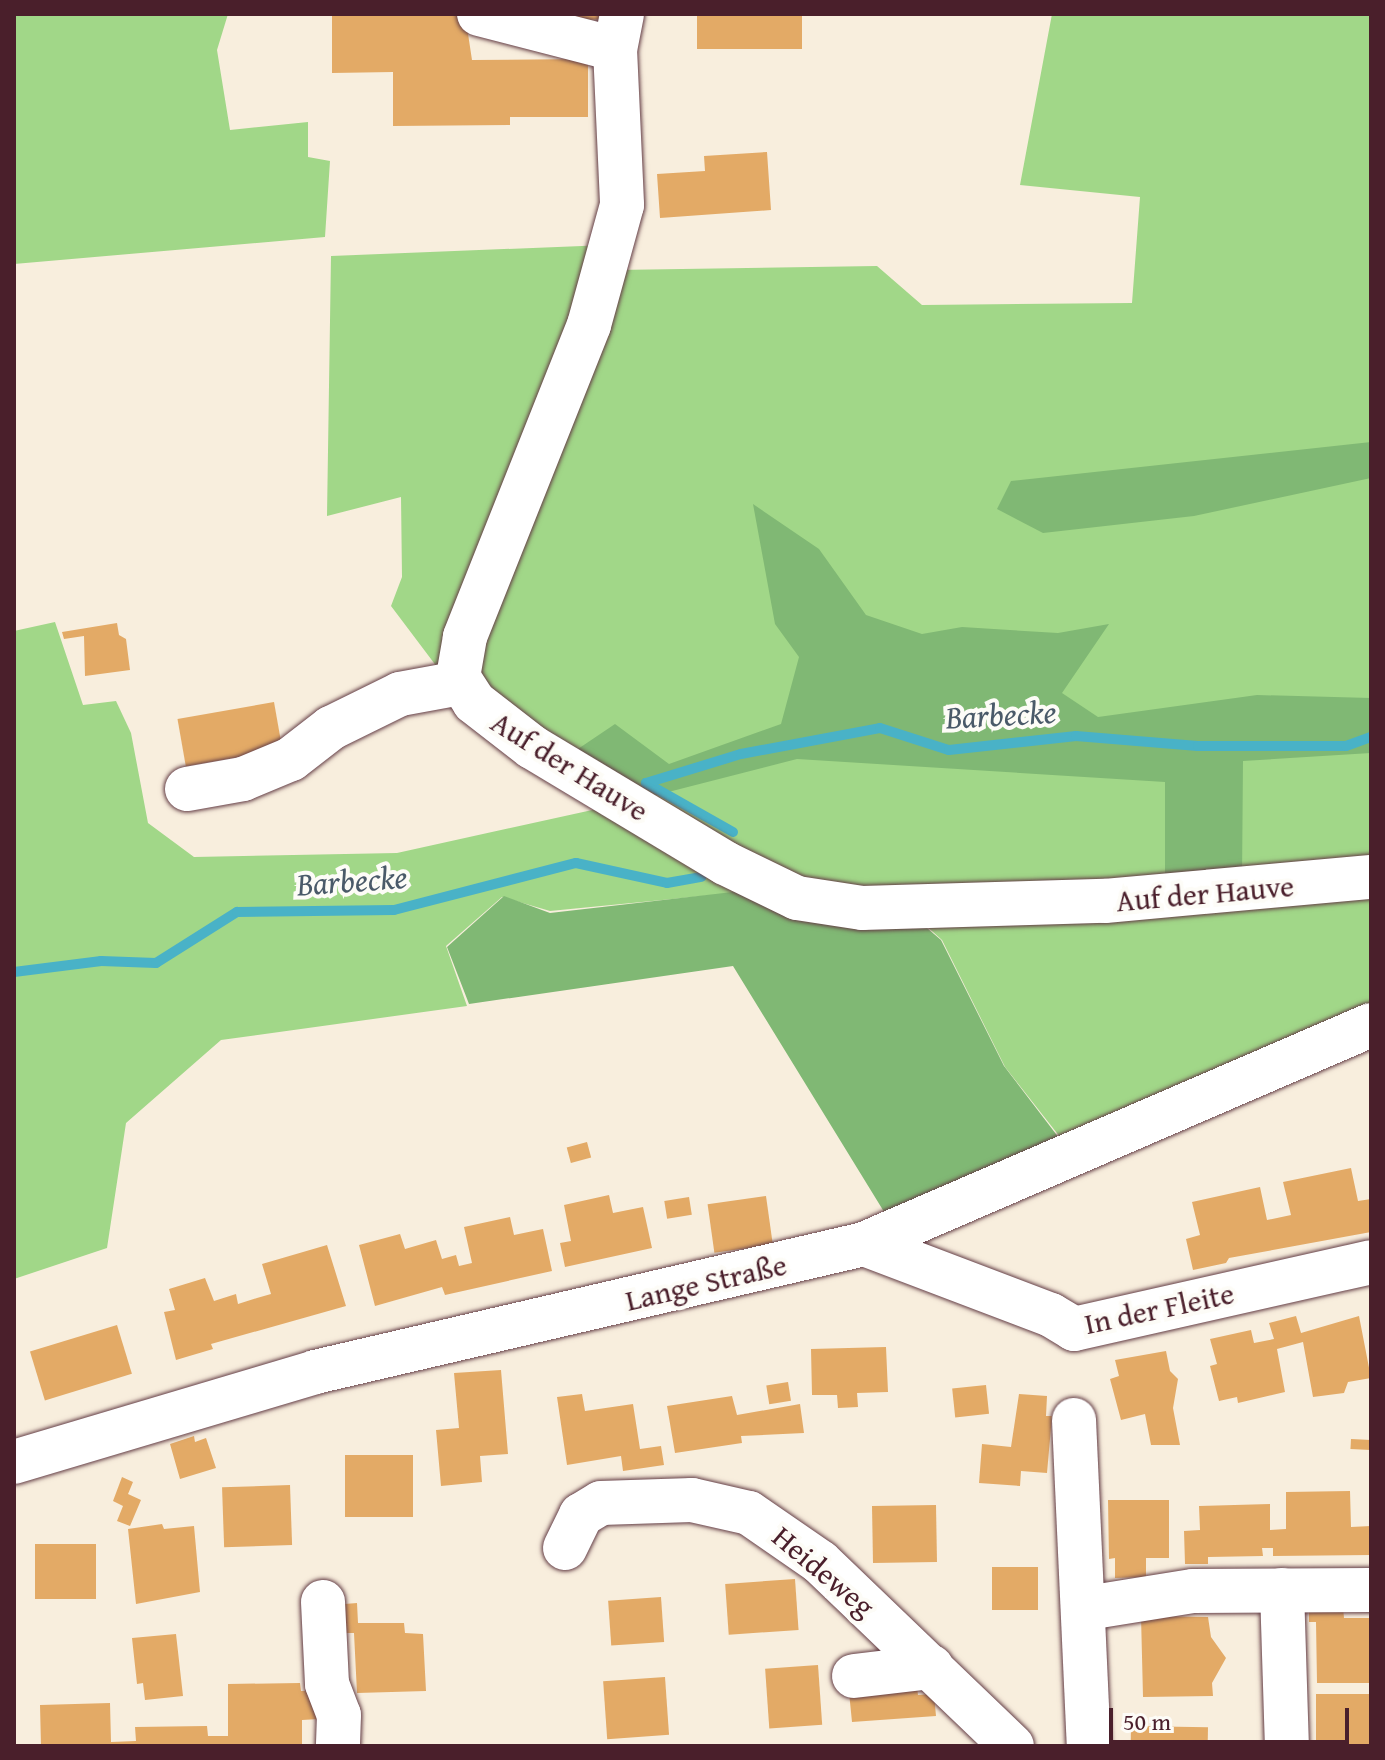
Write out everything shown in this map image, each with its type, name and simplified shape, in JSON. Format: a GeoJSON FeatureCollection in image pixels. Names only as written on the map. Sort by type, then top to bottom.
{"type":"FeatureCollection","features":[{"type":"Feature","properties":{"kind":"street"},"geometry":{"type":"LineString","coordinates":[[187,789],[243,779],[291,759],[331,728],[400,694],[460,683],[465,637],[555,417],[613,247],[623,166],[618,31],[479,14]]}},
{"type":"Feature","properties":{"kind":"street","name":"Auf der Hauve"},"geometry":{"type":"LineString","coordinates":[[460,683],[490,717],[532,747],[725,863],[797,898],[862,908],[1105,901],[1371,877]]}},
{"type":"Feature","properties":{"kind":"street","name":"Lange Straße"},"geometry":{"type":"LineString","coordinates":[[14,1462],[315,1372],[864,1244],[1371,1025]]}},
{"type":"Feature","properties":{"kind":"street","name":"In der Fleite"},"geometry":{"type":"LineString","coordinates":[[864,1244],[1051,1315],[1074,1329],[1371,1262]]}},
{"type":"Feature","properties":{"kind":"street"},"geometry":{"type":"LineString","coordinates":[[1074,1420],[1087,1608],[1089,1746]]}},
{"type":"Feature","properties":{"kind":"street","name":"Heideweg"},"geometry":{"type":"LineString","coordinates":[[565,1548],[581,1515],[601,1503],[692,1500],[749,1513],[800,1544],[1012,1746]]}},
{"type":"Feature","properties":{"kind":"street"},"geometry":{"type":"LineString","coordinates":[[1282,1590],[1287,1746]]}},
{"type":"Feature","properties":{"kind":"street"},"geometry":{"type":"LineString","coordinates":[[1087,1608],[1193,1591],[1371,1590]]}},
{"type":"Feature","properties":{"kind":"street"},"geometry":{"type":"LineString","coordinates":[[323,1602],[327,1684],[337,1704],[338,1746]]}},
{"type":"Feature","properties":{"kind":"street"},"geometry":{"type":"LineString","coordinates":[[854,1676],[931,1667]]}},
{"type":"Feature","properties":{"kind":"green space"},"geometry":{"type":"Polygon","coordinates":[[[14,14],[228,14],[217,50],[230,130],[308,122],[308,157],[330,161],[325,237],[14,264],[14,14]]]}},
{"type":"Feature","properties":{"kind":"green space"},"geometry":{"type":"Polygon","coordinates":[[[1052,14],[1371,14],[1371,869],[801,893],[485,700],[473,644],[616,270],[877,266],[922,305],[1132,303],[1140,197],[1020,185],[1052,14]]]}},
{"type":"Feature","properties":{"kind":"green space"},"geometry":{"type":"Polygon","coordinates":[[[607,245],[437,667],[391,606],[402,577],[401,497],[327,516],[331,256],[607,245]]]}},
{"type":"Feature","properties":{"kind":"green space"},"geometry":{"type":"Polygon","coordinates":[[[1371,442],[1371,478],[1194,516],[1043,533],[997,509],[1011,481],[1371,442]]]}},
{"type":"Feature","properties":{"kind":"green space"},"geometry":{"type":"Polygon","coordinates":[[[753,504],[819,549],[866,615],[922,634],[962,627],[1058,633],[1109,624],[1062,693],[1098,717],[1257,695],[1371,698],[1371,753],[1243,761],[1242,882],[1165,889],[1165,782],[797,759],[637,800],[566,757],[615,724],[669,764],[781,724],[799,657],[775,624],[753,504]]]}},
{"type":"Feature","properties":{"kind":"green space"},"geometry":{"type":"Polygon","coordinates":[[[55,622],[83,705],[116,701],[131,733],[148,823],[194,857],[397,853],[615,805],[744,892],[550,911],[502,897],[446,946],[467,1006],[221,1040],[126,1123],[107,1248],[14,1279],[14,631],[55,622]]]}},
{"type":"Feature","properties":{"kind":"green space"},"geometry":{"type":"Polygon","coordinates":[[[1371,886],[1371,1004],[1060,1137],[1005,1067],[942,940],[914,915],[1371,886]]]}},
{"type":"Feature","properties":{"kind":"green space"},"geometry":{"type":"Polygon","coordinates":[[[750,890],[913,916],[941,940],[1004,1066],[1059,1138],[886,1215],[733,966],[469,1004],[447,947],[504,896],[550,913],[750,890]]]}},
{"type":"Feature","properties":{"kind":"building"},"geometry":{"type":"Polygon","coordinates":[[[332,14],[465,14],[472,60],[588,59],[588,117],[510,117],[510,125],[393,126],[393,72],[332,73],[332,14]]]}},
{"type":"Feature","properties":{"kind":"building"},"geometry":{"type":"Polygon","coordinates":[[[513,14],[606,14],[606,19],[537,22],[513,14]]]}},
{"type":"Feature","properties":{"kind":"building"},"geometry":{"type":"Polygon","coordinates":[[[697,14],[802,14],[802,49],[697,49],[697,14]]]}},
{"type":"Feature","properties":{"kind":"building"},"geometry":{"type":"Polygon","coordinates":[[[767,152],[771,210],[660,218],[657,174],[705,171],[704,156],[767,152]]]}},
{"type":"Feature","properties":{"kind":"building"},"geometry":{"type":"Polygon","coordinates":[[[117,623],[119,635],[126,639],[130,670],[85,676],[84,636],[64,639],[62,632],[117,623]]]}},
{"type":"Feature","properties":{"kind":"building"},"geometry":{"type":"Polygon","coordinates":[[[274,702],[282,749],[186,766],[177,719],[274,702]]]}},
{"type":"Feature","properties":{"kind":"building"},"geometry":{"type":"Polygon","coordinates":[[[587,1142],[591,1157],[571,1163],[567,1147],[587,1142]]]}},
{"type":"Feature","properties":{"kind":"building"},"geometry":{"type":"Polygon","coordinates":[[[1351,1168],[1358,1201],[1371,1199],[1371,1232],[1229,1258],[1226,1263],[1193,1270],[1186,1239],[1200,1235],[1192,1202],[1260,1187],[1267,1220],[1291,1215],[1283,1182],[1351,1168]]]}},
{"type":"Feature","properties":{"kind":"building"},"geometry":{"type":"Polygon","coordinates":[[[609,1195],[613,1213],[643,1207],[652,1248],[565,1267],[560,1243],[571,1241],[564,1205],[609,1195]]]}},
{"type":"Feature","properties":{"kind":"building"},"geometry":{"type":"Polygon","coordinates":[[[766,1196],[773,1245],[714,1253],[708,1204],[766,1196]]]}},
{"type":"Feature","properties":{"kind":"building"},"geometry":{"type":"Polygon","coordinates":[[[689,1197],[692,1215],[667,1219],[664,1201],[689,1197]]]}},
{"type":"Feature","properties":{"kind":"building"},"geometry":{"type":"Polygon","coordinates":[[[510,1217],[514,1235],[543,1229],[552,1271],[445,1295],[442,1287],[375,1306],[359,1245],[400,1234],[405,1249],[436,1240],[442,1259],[456,1255],[459,1266],[472,1263],[464,1227],[510,1217]]]}},
{"type":"Feature","properties":{"kind":"building"},"geometry":{"type":"Polygon","coordinates":[[[327,1245],[346,1306],[211,1344],[213,1349],[176,1360],[164,1312],[175,1310],[169,1289],[205,1278],[214,1301],[236,1294],[238,1304],[271,1294],[262,1264],[327,1245]]]}},
{"type":"Feature","properties":{"kind":"building"},"geometry":{"type":"Polygon","coordinates":[[[1296,1316],[1301,1333],[1359,1316],[1371,1378],[1348,1382],[1344,1393],[1313,1397],[1303,1342],[1277,1349],[1285,1392],[1238,1403],[1237,1397],[1219,1401],[1210,1366],[1217,1364],[1210,1339],[1251,1330],[1254,1343],[1274,1339],[1269,1323],[1296,1316]]]}},
{"type":"Feature","properties":{"kind":"building"},"geometry":{"type":"Polygon","coordinates":[[[117,1325],[132,1374],[45,1400],[30,1352],[117,1325]]]}},
{"type":"Feature","properties":{"kind":"building"},"geometry":{"type":"Polygon","coordinates":[[[886,1347],[888,1392],[857,1393],[858,1407],[838,1408],[837,1395],[812,1395],[811,1349],[886,1347]]]}},
{"type":"Feature","properties":{"kind":"building"},"geometry":{"type":"Polygon","coordinates":[[[1166,1351],[1170,1371],[1178,1379],[1173,1408],[1180,1445],[1151,1445],[1145,1414],[1121,1420],[1110,1379],[1119,1376],[1115,1360],[1166,1351]]]}},
{"type":"Feature","properties":{"kind":"building"},"geometry":{"type":"Polygon","coordinates":[[[501,1370],[508,1454],[480,1456],[482,1482],[441,1486],[436,1430],[459,1428],[454,1373],[501,1370]]]}},
{"type":"Feature","properties":{"kind":"building"},"geometry":{"type":"Polygon","coordinates":[[[788,1382],[791,1401],[769,1404],[766,1385],[788,1382]]]}},
{"type":"Feature","properties":{"kind":"building"},"geometry":{"type":"Polygon","coordinates":[[[986,1385],[989,1414],[955,1417],[952,1389],[986,1385]]]}},
{"type":"Feature","properties":{"kind":"building"},"geometry":{"type":"Polygon","coordinates":[[[582,1394],[585,1411],[633,1404],[640,1449],[661,1446],[664,1465],[623,1471],[621,1456],[567,1465],[557,1397],[582,1394]]]}},
{"type":"Feature","properties":{"kind":"building"},"geometry":{"type":"Polygon","coordinates":[[[1019,1394],[1047,1396],[1046,1416],[1052,1416],[1047,1473],[1021,1471],[1020,1486],[979,1483],[982,1444],[1011,1447],[1019,1394]]]}},
{"type":"Feature","properties":{"kind":"building"},"geometry":{"type":"Polygon","coordinates":[[[732,1396],[737,1415],[800,1404],[804,1433],[741,1436],[742,1443],[675,1453],[667,1406],[732,1396]]]}},
{"type":"Feature","properties":{"kind":"building"},"geometry":{"type":"Polygon","coordinates":[[[194,1436],[195,1442],[206,1438],[216,1468],[180,1479],[170,1444],[194,1436]]]}},
{"type":"Feature","properties":{"kind":"building"},"geometry":{"type":"Polygon","coordinates":[[[1351,1439],[1371,1440],[1370,1450],[1350,1449],[1351,1439]]]}},
{"type":"Feature","properties":{"kind":"building"},"geometry":{"type":"Polygon","coordinates":[[[345,1455],[413,1455],[413,1517],[345,1517],[345,1455]]]}},
{"type":"Feature","properties":{"kind":"building"},"geometry":{"type":"Polygon","coordinates":[[[122,1477],[133,1482],[128,1494],[141,1500],[130,1526],[117,1521],[123,1506],[113,1501],[122,1477]]]}},
{"type":"Feature","properties":{"kind":"building"},"geometry":{"type":"Polygon","coordinates":[[[290,1485],[292,1545],[224,1547],[222,1487],[290,1485]]]}},
{"type":"Feature","properties":{"kind":"building"},"geometry":{"type":"Polygon","coordinates":[[[1350,1491],[1351,1527],[1371,1526],[1371,1555],[1273,1556],[1273,1548],[1262,1548],[1263,1556],[1208,1557],[1208,1564],[1185,1564],[1184,1531],[1200,1530],[1199,1506],[1270,1504],[1270,1530],[1286,1529],[1286,1492],[1350,1491]]]}},
{"type":"Feature","properties":{"kind":"building"},"geometry":{"type":"Polygon","coordinates":[[[1108,1500],[1169,1500],[1169,1558],[1146,1558],[1146,1577],[1115,1578],[1115,1558],[1109,1559],[1108,1500]]]}},
{"type":"Feature","properties":{"kind":"building"},"geometry":{"type":"Polygon","coordinates":[[[936,1505],[937,1562],[873,1563],[872,1506],[936,1505]]]}},
{"type":"Feature","properties":{"kind":"building"},"geometry":{"type":"Polygon","coordinates":[[[162,1524],[164,1529],[194,1526],[200,1592],[136,1604],[128,1529],[162,1524]]]}},
{"type":"Feature","properties":{"kind":"building"},"geometry":{"type":"Polygon","coordinates":[[[35,1544],[96,1544],[96,1599],[35,1599],[35,1544]]]}},
{"type":"Feature","properties":{"kind":"building"},"geometry":{"type":"Polygon","coordinates":[[[992,1567],[1038,1567],[1038,1610],[992,1610],[992,1567]]]}},
{"type":"Feature","properties":{"kind":"building"},"geometry":{"type":"Polygon","coordinates":[[[795,1579],[799,1630],[729,1635],[725,1584],[795,1579]]]}},
{"type":"Feature","properties":{"kind":"building"},"geometry":{"type":"Polygon","coordinates":[[[661,1597],[664,1642],[611,1646],[608,1601],[661,1597]]]}},
{"type":"Feature","properties":{"kind":"building"},"geometry":{"type":"Polygon","coordinates":[[[357,1603],[358,1623],[404,1623],[405,1633],[423,1634],[426,1691],[357,1693],[354,1633],[333,1633],[332,1605],[357,1603]]]}},
{"type":"Feature","properties":{"kind":"building"},"geometry":{"type":"Polygon","coordinates":[[[1309,1607],[1343,1607],[1344,1618],[1371,1618],[1371,1683],[1317,1683],[1316,1622],[1309,1622],[1309,1607]]]}},
{"type":"Feature","properties":{"kind":"building"},"geometry":{"type":"Polygon","coordinates":[[[1141,1616],[1208,1617],[1211,1637],[1226,1658],[1212,1683],[1213,1696],[1143,1697],[1141,1616]]]}},
{"type":"Feature","properties":{"kind":"building"},"geometry":{"type":"Polygon","coordinates":[[[176,1634],[183,1696],[145,1700],[143,1683],[137,1684],[132,1638],[176,1634]]]}},
{"type":"Feature","properties":{"kind":"building"},"geometry":{"type":"Polygon","coordinates":[[[818,1665],[822,1725],[769,1729],[765,1669],[818,1665]]]}},
{"type":"Feature","properties":{"kind":"building"},"geometry":{"type":"Polygon","coordinates":[[[665,1677],[669,1735],[607,1739],[603,1681],[665,1677]]]}},
{"type":"Feature","properties":{"kind":"building"},"geometry":{"type":"Polygon","coordinates":[[[300,1683],[301,1691],[319,1691],[319,1719],[302,1720],[302,1746],[41,1746],[40,1705],[110,1703],[111,1742],[136,1741],[135,1727],[207,1726],[208,1736],[228,1736],[228,1684],[300,1683]]]}},
{"type":"Feature","properties":{"kind":"building"},"geometry":{"type":"Polygon","coordinates":[[[917,1687],[918,1695],[934,1694],[936,1716],[852,1722],[849,1692],[917,1687]]]}},
{"type":"Feature","properties":{"kind":"building"},"geometry":{"type":"Polygon","coordinates":[[[1316,1694],[1371,1694],[1371,1746],[1316,1746],[1316,1694]]]}},
{"type":"Feature","properties":{"kind":"building"},"geometry":{"type":"Polygon","coordinates":[[[1131,1726],[1208,1727],[1208,1746],[1131,1746],[1131,1726]]]}},
{"type":"Feature","properties":{"kind":"waterway","name":"Barbecke"},"geometry":{"type":"LineString","coordinates":[[733,832],[646,783],[741,754],[880,728],[949,750],[1076,736],[1198,746],[1346,746],[1371,737]]}},
{"type":"Feature","properties":{"kind":"waterway","name":"Barbecke"},"geometry":{"type":"LineString","coordinates":[[14,972],[101,961],[156,963],[237,912],[394,910],[576,863],[667,883],[701,877]]}}]}
